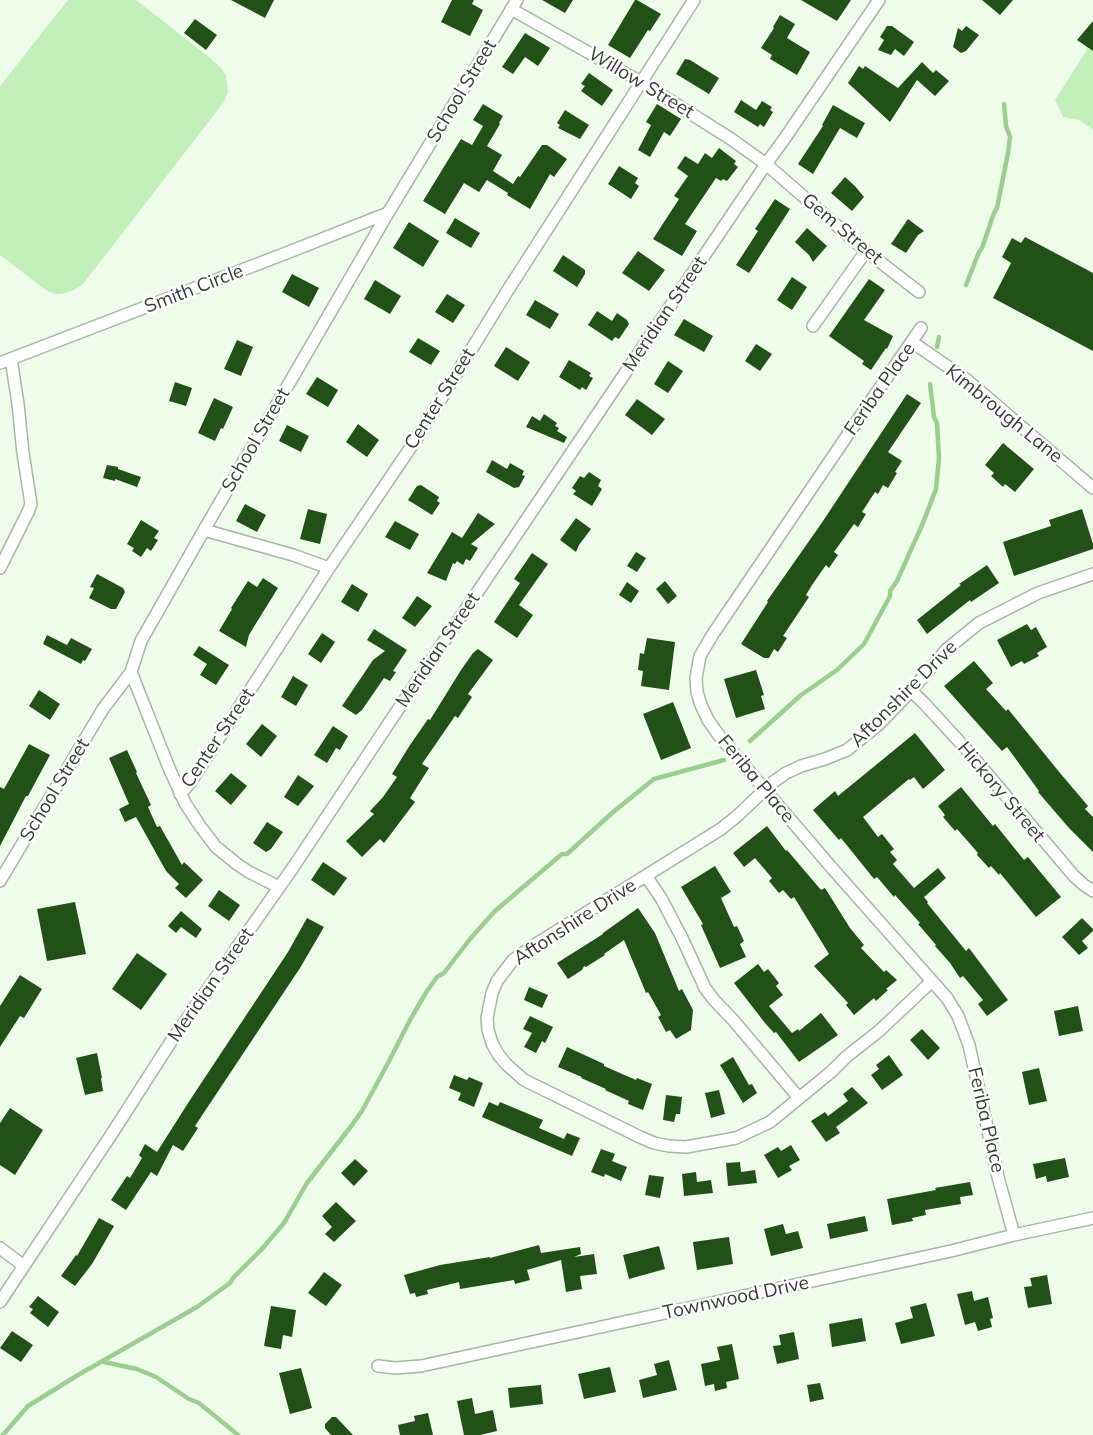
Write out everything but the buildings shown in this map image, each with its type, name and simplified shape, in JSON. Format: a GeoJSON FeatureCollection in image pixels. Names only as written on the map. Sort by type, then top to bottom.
{"type":"FeatureCollection","features":[{"type":"Feature","properties":{"kind":"street","name":"Center Street"},"geometry":{"type":"LineString","coordinates":[[180,794],[190,784],[329,568],[415,441],[508,290],[694,0]]}},
{"type":"Feature","properties":{"kind":"street","name":"Meridian Street"},"geometry":{"type":"LineString","coordinates":[[0,1302],[170,1044],[279,887],[766,164],[879,0]]}},
{"type":"Feature","properties":{"kind":"street","name":"Willow Street"},"geometry":{"type":"LineString","coordinates":[[514,4],[731,139],[766,164]]}},
{"type":"Feature","properties":{"kind":"street","name":"School Street"},"geometry":{"type":"LineString","coordinates":[[0,881],[103,709],[131,672],[141,641],[204,530],[388,213],[514,4]]}},
{"type":"Feature","properties":{"kind":"street","name":"Gem Street"},"geometry":{"type":"LineString","coordinates":[[766,164],[866,251],[919,292]]}},
{"type":"Feature","properties":{"kind":"street","name":"Smith Circle"},"geometry":{"type":"LineString","coordinates":[[0,363],[388,213]]}},
{"type":"Feature","properties":{"kind":"street"},"geometry":{"type":"LineString","coordinates":[[813,326],[866,251]]}},
{"type":"Feature","properties":{"kind":"street","name":"Feriba Place"},"geometry":{"type":"LineString","coordinates":[[921,328],[700,656],[696,678],[697,692],[708,720],[720,737],[764,790],[947,998],[958,1016],[970,1045],[998,1177],[1014,1235]]}},
{"type":"Feature","properties":{"kind":"street","name":"Kimbrough Lane"},"geometry":{"type":"LineString","coordinates":[[912,342],[967,380],[1093,488]]}},
{"type":"Feature","properties":{"kind":"street"},"geometry":{"type":"LineString","coordinates":[[0,568],[31,504],[11,359]]}},
{"type":"Feature","properties":{"kind":"street"},"geometry":{"type":"LineString","coordinates":[[204,530],[293,555],[329,568]]}},
{"type":"Feature","properties":{"kind":"street","name":"Aftonshire Drive"},"geometry":{"type":"LineString","coordinates":[[932,981],[831,1072],[770,1122],[736,1138],[686,1147],[654,1143],[524,1080],[498,1054],[492,1044],[488,1030],[487,1018],[492,992],[497,980],[513,960],[532,946],[721,829],[764,790],[786,774],[801,766],[847,750],[878,725],[911,691],[947,649],[979,623],[1038,593],[1093,574]]}},
{"type":"Feature","properties":{"kind":"street"},"geometry":{"type":"LineString","coordinates":[[131,672],[168,768],[180,794],[200,826],[216,847],[237,864],[279,887]]}},
{"type":"Feature","properties":{"kind":"street","name":"Hickory Street"},"geometry":{"type":"LineString","coordinates":[[911,691],[967,750],[1074,876],[1093,890]]}},
{"type":"Feature","properties":{"kind":"street"},"geometry":{"type":"LineString","coordinates":[[646,876],[661,898],[706,988],[714,1000],[799,1098]]}},
{"type":"Feature","properties":{"kind":"street","name":"Townwood Drive"},"geometry":{"type":"LineString","coordinates":[[378,1366],[394,1368],[421,1366],[951,1251],[1093,1218]]}},
{"type":"Feature","properties":{"kind":"street"},"geometry":{"type":"LineString","coordinates":[[0,1248],[24,1266]]}},
{"type":"Feature","properties":{"kind":"green space"},"geometry":{"type":"Polygon","coordinates":[[[68,0],[136,0],[222,69],[226,76],[228,92],[224,102],[83,284],[72,291],[55,294],[46,290],[0,255],[0,86],[68,0]]]}},
{"type":"Feature","properties":{"kind":"green space"},"geometry":{"type":"Polygon","coordinates":[[[1085,46],[1093,51],[1093,130],[1079,120],[1063,117],[1055,100],[1087,50],[1085,46]]]}},
{"type":"Feature","properties":{"kind":"waterway"},"geometry":{"type":"LineString","coordinates":[[966,285],[997,208],[1010,137],[1006,126],[1004,104]]}},
{"type":"Feature","properties":{"kind":"waterway"},"geometry":{"type":"LineString","coordinates":[[937,347],[939,337]]}},
{"type":"Feature","properties":{"kind":"waterway"},"geometry":{"type":"LineString","coordinates":[[750,741],[801,695],[837,670],[864,644],[890,596],[890,591],[897,581],[936,489],[939,458],[937,423],[934,417],[930,384]]}},
{"type":"Feature","properties":{"kind":"waterway"},"geometry":{"type":"LineString","coordinates":[[3,1435],[28,1406],[197,1307],[230,1283],[261,1250],[284,1223],[307,1183],[362,1111],[427,991],[495,911],[562,854],[567,854],[612,813],[654,779],[724,760]]}},
{"type":"Feature","properties":{"kind":"waterway"},"geometry":{"type":"LineString","coordinates":[[104,1362],[137,1369],[156,1377],[189,1399],[199,1403],[238,1435]]}}]}
